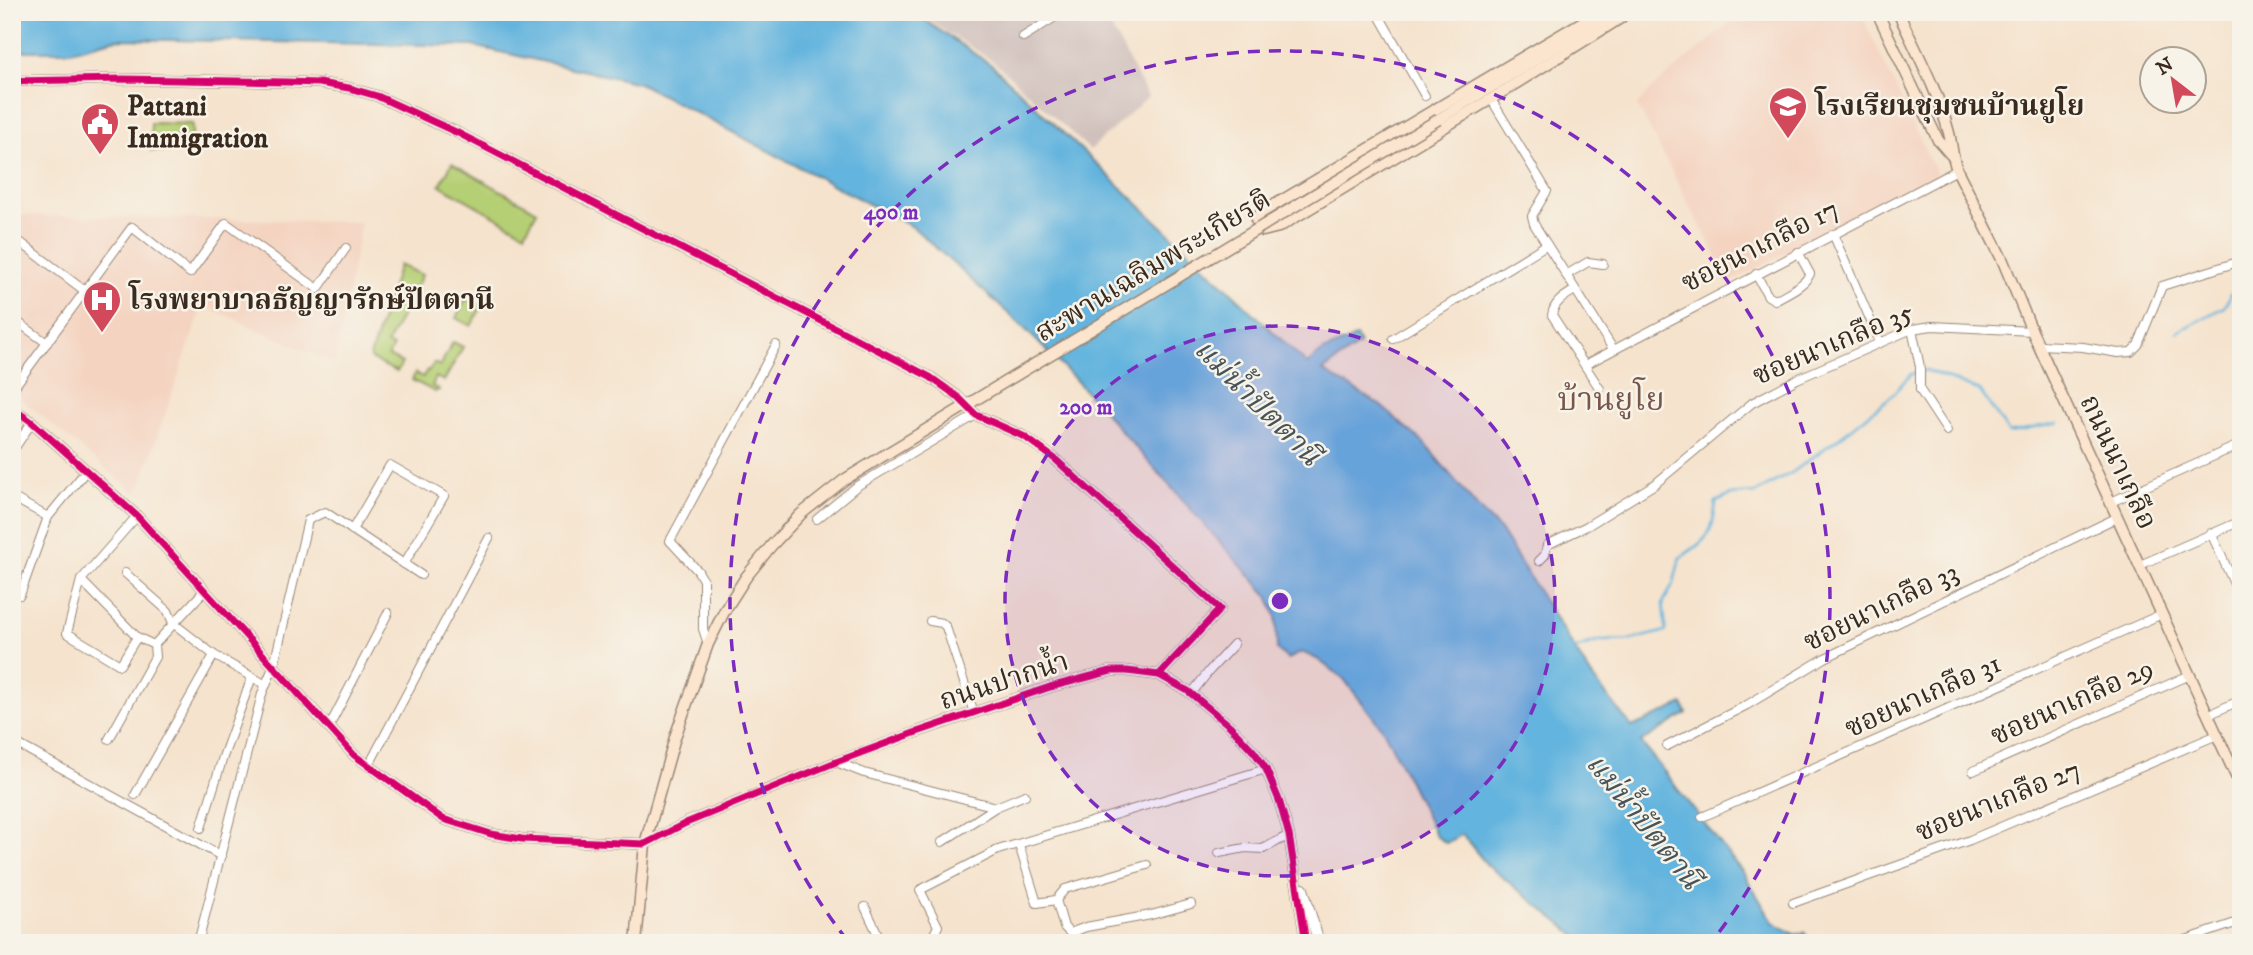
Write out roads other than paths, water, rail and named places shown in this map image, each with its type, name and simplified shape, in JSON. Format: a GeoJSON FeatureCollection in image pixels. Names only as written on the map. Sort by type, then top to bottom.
{"type":"FeatureCollection","features":[{"type":"Feature","properties":{"kind":"main road"},"geometry":{"type":"LineString","coordinates":[[1599,12],[1261,213],[1256,220],[1258,225],[1263,231],[1279,227],[1491,100],[1627,12]]}},
{"type":"Feature","properties":{"kind":"main road","name":"สะพานเฉลิมพระเกียรติ"},"geometry":{"type":"LineString","coordinates":[[636,943],[645,844],[676,737],[708,643],[746,577],[793,522],[844,480],[1613,12]]}},
{"type":"Feature","properties":{"kind":"main road","name":"ถนนนาเกลือ"},"geometry":{"type":"LineString","coordinates":[[1877,12],[1938,140],[1952,156]]}},
{"type":"Feature","properties":{"kind":"main road","name":"ถนนนาเกลือ"},"geometry":{"type":"LineString","coordinates":[[1898,12],[1933,89],[1949,133],[1957,170],[2003,261],[2032,331],[2241,788]]}},
{"type":"Feature","properties":{"kind":"street"},"geometry":{"type":"LineString","coordinates":[[1023,37],[1063,12]]}},
{"type":"Feature","properties":{"kind":"street"},"geometry":{"type":"LineString","coordinates":[[1377,12],[1425,96]]}},
{"type":"Feature","properties":{"kind":"street"},"geometry":{"type":"LineString","coordinates":[[12,80],[297,82],[349,88],[377,96],[458,133],[904,363],[957,396],[976,415],[1025,437],[1055,460],[1220,609],[1159,675]]}},
{"type":"Feature","properties":{"kind":"street"},"geometry":{"type":"LineString","coordinates":[[1491,100],[1547,191],[1532,219],[1613,349]]}},
{"type":"Feature","properties":{"kind":"street","name":"ซอยนาเกลือ 17"},"geometry":{"type":"LineString","coordinates":[[1585,365],[1957,170]]}},
{"type":"Feature","properties":{"kind":"street"},"geometry":{"type":"LineString","coordinates":[[12,390],[132,227],[190,273],[226,223],[318,289],[346,248]]}},
{"type":"Feature","properties":{"kind":"street"},"geometry":{"type":"LineString","coordinates":[[1833,234],[1880,342]]}},
{"type":"Feature","properties":{"kind":"street"},"geometry":{"type":"LineString","coordinates":[[12,236],[85,291]]}},
{"type":"Feature","properties":{"kind":"street"},"geometry":{"type":"LineString","coordinates":[[1393,339],[1546,245]]}},
{"type":"Feature","properties":{"kind":"street"},"geometry":{"type":"LineString","coordinates":[[1756,274],[1768,296],[1775,300],[1804,282],[1810,274],[1798,252]]}},
{"type":"Feature","properties":{"kind":"street"},"geometry":{"type":"LineString","coordinates":[[2039,345],[2131,352],[2138,345],[2162,286],[2241,261]]}},
{"type":"Feature","properties":{"kind":"street"},"geometry":{"type":"LineString","coordinates":[[1566,275],[1588,262],[1603,264]]}},
{"type":"Feature","properties":{"kind":"street"},"geometry":{"type":"LineString","coordinates":[[1575,290],[1559,301],[1552,315],[1600,389]]}},
{"type":"Feature","properties":{"kind":"street"},"geometry":{"type":"LineString","coordinates":[[12,318],[47,343]]}},
{"type":"Feature","properties":{"kind":"street","name":"ซอยนาเกลือ 35"},"geometry":{"type":"LineString","coordinates":[[1539,561],[1545,555],[1547,545],[1587,526],[1655,484],[1752,403],[1797,379],[1912,329],[1932,326],[2032,331]]}},
{"type":"Feature","properties":{"kind":"street"},"geometry":{"type":"LineString","coordinates":[[1912,329],[1920,367],[1920,390],[1947,431]]}},
{"type":"Feature","properties":{"kind":"street"},"geometry":{"type":"LineString","coordinates":[[708,643],[703,629],[703,580],[670,541],[775,345]]}},
{"type":"Feature","properties":{"kind":"street"},"geometry":{"type":"LineString","coordinates":[[12,408],[32,422],[137,516],[354,754],[443,819],[491,834],[522,839],[645,844]]}},
{"type":"Feature","properties":{"kind":"street"},"geometry":{"type":"LineString","coordinates":[[817,519],[857,486],[976,415]]}},
{"type":"Feature","properties":{"kind":"street"},"geometry":{"type":"LineString","coordinates":[[12,452],[32,422]]}},
{"type":"Feature","properties":{"kind":"street"},"geometry":{"type":"LineString","coordinates":[[2111,502],[2241,444]]}},
{"type":"Feature","properties":{"kind":"street"},"geometry":{"type":"LineString","coordinates":[[352,530],[390,465],[444,496],[404,564]]}},
{"type":"Feature","properties":{"kind":"street"},"geometry":{"type":"LineString","coordinates":[[12,591],[20,595],[48,517],[86,471]]}},
{"type":"Feature","properties":{"kind":"street"},"geometry":{"type":"LineString","coordinates":[[12,497],[48,517]]}},
{"type":"Feature","properties":{"kind":"street"},"geometry":{"type":"LineString","coordinates":[[198,943],[266,685],[274,665],[308,520],[325,512],[421,575]]}},
{"type":"Feature","properties":{"kind":"street"},"geometry":{"type":"LineString","coordinates":[[137,516],[81,580],[67,634],[120,665],[137,637]]}},
{"type":"Feature","properties":{"kind":"street","name":"ซอยนาเกลือ 33"},"geometry":{"type":"LineString","coordinates":[[1667,746],[1747,705],[1825,658],[2118,517]]}},
{"type":"Feature","properties":{"kind":"street"},"geometry":{"type":"LineString","coordinates":[[2140,565],[2241,521]]}},
{"type":"Feature","properties":{"kind":"street"},"geometry":{"type":"LineString","coordinates":[[2211,533],[2241,599]]}},
{"type":"Feature","properties":{"kind":"street"},"geometry":{"type":"LineString","coordinates":[[369,765],[489,538]]}},
{"type":"Feature","properties":{"kind":"street"},"geometry":{"type":"LineString","coordinates":[[125,573],[168,611],[173,624],[215,655],[266,685]]}},
{"type":"Feature","properties":{"kind":"street"},"geometry":{"type":"LineString","coordinates":[[81,580],[137,637],[154,645]]}},
{"type":"Feature","properties":{"kind":"street"},"geometry":{"type":"LineString","coordinates":[[109,739],[155,657],[154,645],[205,590]]}},
{"type":"Feature","properties":{"kind":"street"},"geometry":{"type":"LineString","coordinates":[[329,727],[388,613]]}},
{"type":"Feature","properties":{"kind":"street","name":"ซอยนาเกลือ 31"},"geometry":{"type":"LineString","coordinates":[[1702,817],[2162,614]]}},
{"type":"Feature","properties":{"kind":"street"},"geometry":{"type":"LineString","coordinates":[[930,621],[942,623],[946,627],[975,713]]}},
{"type":"Feature","properties":{"kind":"street"},"geometry":{"type":"LineString","coordinates":[[1191,694],[1234,644]]}},
{"type":"Feature","properties":{"kind":"street"},"geometry":{"type":"LineString","coordinates":[[135,794],[215,655]]}},
{"type":"Feature","properties":{"kind":"street","name":"ถนนปากน้ำ"},"geometry":{"type":"LineString","coordinates":[[645,844],[677,827],[836,762],[975,713],[1095,674],[1127,671],[1159,675],[1191,694],[1230,726],[1266,769],[1289,835],[1307,943]]}},
{"type":"Feature","properties":{"kind":"street","name":"ซอยนาเกลือ 29"},"geometry":{"type":"LineString","coordinates":[[1973,771],[2190,675]]}},
{"type":"Feature","properties":{"kind":"street"},"geometry":{"type":"LineString","coordinates":[[201,828],[252,677]]}},
{"type":"Feature","properties":{"kind":"street"},"geometry":{"type":"LineString","coordinates":[[2208,715],[2241,701]]}},
{"type":"Feature","properties":{"kind":"street","name":"ซอยนาเกลือ 27"},"geometry":{"type":"LineString","coordinates":[[1793,902],[1970,840],[2217,735]]}},
{"type":"Feature","properties":{"kind":"street"},"geometry":{"type":"LineString","coordinates":[[12,741],[221,856]]}},
{"type":"Feature","properties":{"kind":"street"},"geometry":{"type":"LineString","coordinates":[[836,762],[864,773],[996,807]]}},
{"type":"Feature","properties":{"kind":"street"},"geometry":{"type":"LineString","coordinates":[[937,943],[934,934],[938,926],[920,890],[999,850],[1266,769]]}},
{"type":"Feature","properties":{"kind":"street"},"geometry":{"type":"LineString","coordinates":[[942,842],[996,807],[1025,795]]}},
{"type":"Feature","properties":{"kind":"street"},"geometry":{"type":"LineString","coordinates":[[1219,853],[1245,848],[1263,849],[1289,835]]}},
{"type":"Feature","properties":{"kind":"street"},"geometry":{"type":"LineString","coordinates":[[1019,845],[1037,903],[1056,900],[1065,889],[1147,865]]}},
{"type":"Feature","properties":{"kind":"street","name":"ถนนปากน้ำ"},"geometry":{"type":"LineString","coordinates":[[1295,862],[1320,943]]}},
{"type":"Feature","properties":{"kind":"street"},"geometry":{"type":"LineString","coordinates":[[1056,900],[1066,931],[1070,933],[1086,927],[1151,915],[1191,904]]}},
{"type":"Feature","properties":{"kind":"street"},"geometry":{"type":"LineString","coordinates":[[865,907],[882,943]]}},
{"type":"Feature","properties":{"kind":"street"},"geometry":{"type":"LineString","coordinates":[[2177,943],[2240,922]]}},
{"type":"Feature","properties":{"kind":"water","name":"แม่น้ำปัตตานี"},"geometry":{"type":"Polygon","coordinates":[[[12,12],[912,12],[993,66],[1307,364],[1323,351],[1356,337],[1360,344],[1323,371],[1380,405],[1424,443],[1500,530],[1592,677],[1632,727],[1683,704],[1687,713],[1641,742],[1744,874],[1773,922],[1796,935],[1804,932],[1811,943],[1585,943],[1487,865],[1462,834],[1446,843],[1436,836],[1384,731],[1343,678],[1317,659],[1302,652],[1288,659],[1277,650],[1276,616],[1268,596],[1073,377],[1020,324],[913,227],[639,83],[473,46],[116,39],[70,51],[12,51],[12,12]]]}},
{"type":"Feature","properties":{"kind":"waterway"},"geometry":{"type":"LineString","coordinates":[[2177,332],[2224,307],[2241,276]]}},
{"type":"Feature","properties":{"kind":"waterway"},"geometry":{"type":"LineString","coordinates":[[1923,371],[1980,391],[2009,433],[2058,423]]}},
{"type":"Feature","properties":{"kind":"waterway"},"geometry":{"type":"LineString","coordinates":[[1575,649],[1600,641],[1631,640],[1666,631],[1663,603],[1674,582],[1680,558],[1707,535],[1713,522],[1716,502],[1731,495],[1755,493],[1793,472],[1889,398],[1911,374],[1917,373]]}},
{"type":"Feature","properties":{"kind":"place","name":"โรงเรียนชุมชนบ้านยูโย"},"geometry":{"type":"Point","coordinates":[1788,140]}},
{"type":"Feature","properties":{"kind":"place","name":"Pattani Immigration"},"geometry":{"type":"Point","coordinates":[100,156]}},
{"type":"Feature","properties":{"kind":"place","name":"โรงพยาบาลธัญญารักษ์ปัตตานี"},"geometry":{"type":"Point","coordinates":[102,334]}},
{"type":"Feature","properties":{"kind":"district","name":"บ้านยูโย"},"geometry":{"type":"Point","coordinates":[1611,401]}}]}
